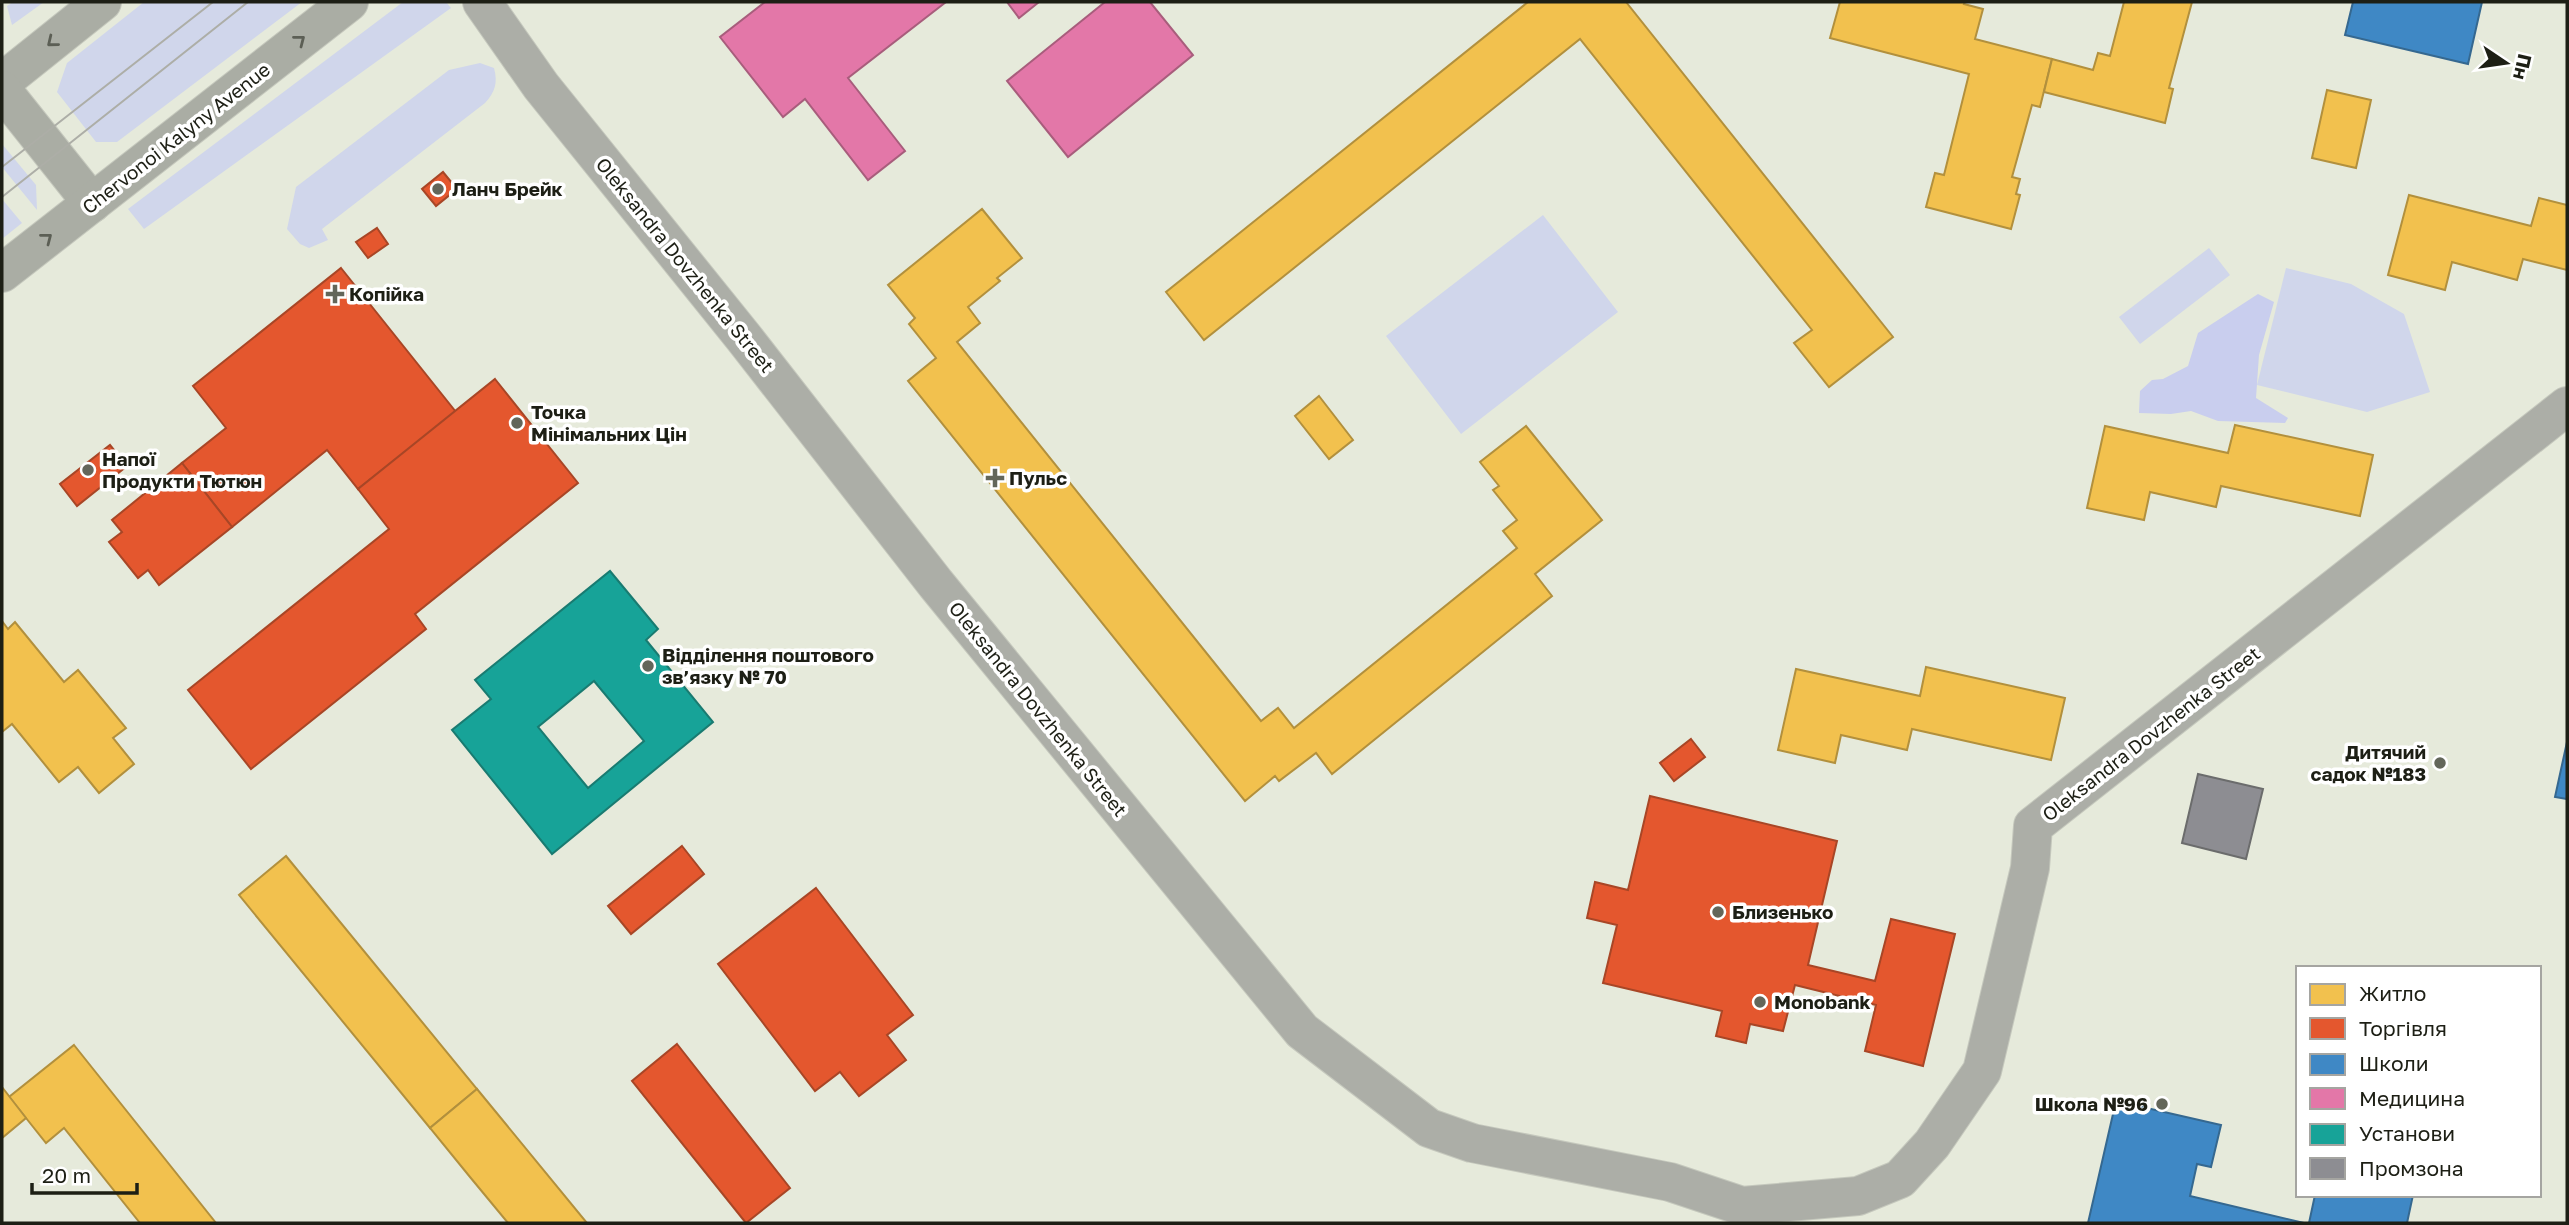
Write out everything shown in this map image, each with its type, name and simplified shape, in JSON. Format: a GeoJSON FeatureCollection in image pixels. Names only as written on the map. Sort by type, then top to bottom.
{"type":"FeatureCollection","features":[{"type":"Feature","properties":{"kind":"main road"},"geometry":{"type":"LineString","coordinates":[[2,82],[102,2]]}},
{"type":"Feature","properties":{"kind":"main road","name":"Chervonoi Kalyny Avenue"},"geometry":{"type":"LineString","coordinates":[[2,273],[349,2]]}},
{"type":"Feature","properties":{"kind":"main road"},"geometry":{"type":"LineString","coordinates":[[2,90],[92,204]]}},
{"type":"Feature","properties":{"kind":"street","name":"Oleksandra Dovzhenka Street"},"geometry":{"type":"LineString","coordinates":[[482,2],[541,86],[744,338],[936,584],[1302,1031],[1429,1128],[1472,1143],[1670,1182],[1747,1215],[1858,1196],[1900,1179],[1932,1144],[1982,1071],[2030,868],[2033,826],[2567,406]]}},
{"type":"Feature","properties":{"kind":"shaded area"},"geometry":{"type":"Polygon","coordinates":[[[13,2],[44,2],[12,25],[7,6],[13,2]]]}},
{"type":"Feature","properties":{"kind":"shaded area"},"geometry":{"type":"Polygon","coordinates":[[[144,2],[302,2],[117,142],[96,142],[57,92],[67,63],[144,2]]]}},
{"type":"Feature","properties":{"kind":"shaded area"},"geometry":{"type":"Polygon","coordinates":[[[403,2],[446,2],[451,8],[144,229],[128,209],[403,2]]]}},
{"type":"Feature","properties":{"kind":"shaded area"},"geometry":{"type":"Polygon","coordinates":[[[480,63],[494,68],[496,78],[495,87],[485,103],[322,229],[328,240],[309,248],[300,244],[287,229],[296,187],[449,70],[480,63]]]}},
{"type":"Feature","properties":{"kind":"shaded area"},"geometry":{"type":"Polygon","coordinates":[[[2,144],[36,185],[37,210],[2,167],[2,144]]]}},
{"type":"Feature","properties":{"kind":"shaded area"},"geometry":{"type":"Polygon","coordinates":[[[2,199],[22,223],[2,239],[2,199]]]}},
{"type":"Feature","properties":{"kind":"shaded area"},"geometry":{"type":"Polygon","coordinates":[[[1543,215],[1618,312],[1461,434],[1386,336],[1543,215]]]}},
{"type":"Feature","properties":{"kind":"shaded area"},"geometry":{"type":"Polygon","coordinates":[[[2209,248],[2230,275],[2140,344],[2119,317],[2209,248]]]}},
{"type":"Feature","properties":{"kind":"shaded area"},"geometry":{"type":"Polygon","coordinates":[[[2286,268],[2351,284],[2404,314],[2430,392],[2367,412],[2257,385],[2286,268]]]}},
{"type":"Feature","properties":{"kind":"shaded area"},"geometry":{"type":"Polygon","coordinates":[[[2258,294],[2274,302],[2259,355],[2256,398],[2288,418],[2285,423],[2218,421],[2191,411],[2171,414],[2139,413],[2140,391],[2152,380],[2163,379],[2188,366],[2198,333],[2258,294]]]}},
{"type":"Feature","properties":{"kind":"building: Житло"},"geometry":{"type":"Polygon","coordinates":[[[1528,2],[1626,2],[1893,337],[1829,387],[1794,343],[1812,330],[1580,39],[1204,340],[1166,292],[1528,2]]]}},
{"type":"Feature","properties":{"kind":"building: Житло"},"geometry":{"type":"Polygon","coordinates":[[[1840,2],[1965,2],[1964,4],[1983,9],[1975,39],[2052,59],[2040,107],[2032,105],[2012,177],[2020,179],[2016,194],[2020,195],[2011,229],[1926,207],[1935,173],[1944,175],[1969,74],[1830,38],[1840,2]]]}},
{"type":"Feature","properties":{"kind":"building: Житло"},"geometry":{"type":"Polygon","coordinates":[[[2124,2],[2192,2],[2169,88],[2173,89],[2165,123],[2044,92],[2052,59],[2093,70],[2098,53],[2110,56],[2124,2]]]}},
{"type":"Feature","properties":{"kind":"building: Житло"},"geometry":{"type":"Polygon","coordinates":[[[2327,90],[2371,100],[2356,168],[2312,158],[2327,90]]]}},
{"type":"Feature","properties":{"kind":"building: Житло"},"geometry":{"type":"Polygon","coordinates":[[[2409,195],[2531,226],[2539,198],[2567,205],[2567,270],[2523,259],[2517,280],[2452,262],[2445,290],[2388,275],[2409,195]]]}},
{"type":"Feature","properties":{"kind":"building: Житло"},"geometry":{"type":"Polygon","coordinates":[[[982,209],[1022,258],[997,278],[1000,281],[968,307],[980,323],[957,342],[1261,721],[1278,708],[1294,728],[1517,548],[1503,531],[1517,520],[1493,490],[1499,486],[1480,462],[1526,426],[1602,520],[1535,574],[1552,596],[1332,774],[1316,753],[1279,781],[1275,776],[1245,801],[908,381],[936,358],[909,324],[915,318],[888,285],[982,209]]]}},
{"type":"Feature","properties":{"kind":"building: Житло"},"geometry":{"type":"Polygon","coordinates":[[[1319,396],[1353,440],[1329,459],[1295,416],[1319,396]]]}},
{"type":"Feature","properties":{"kind":"building: Житло"},"geometry":{"type":"Polygon","coordinates":[[[2235,425],[2373,455],[2360,516],[2221,486],[2216,507],[2150,492],[2144,520],[2087,508],[2105,426],[2228,453],[2235,425]]]}},
{"type":"Feature","properties":{"kind":"building: Житло"},"geometry":{"type":"Polygon","coordinates":[[[2,621],[8,629],[15,622],[64,682],[78,670],[126,728],[113,738],[134,764],[99,793],[78,767],[59,782],[12,724],[2,732],[2,621]]]}},
{"type":"Feature","properties":{"kind":"building: Житло"},"geometry":{"type":"Polygon","coordinates":[[[1926,667],[2065,698],[2051,760],[1912,729],[1907,750],[1841,735],[1835,763],[1778,750],[1796,669],[1920,696],[1926,667]]]}},
{"type":"Feature","properties":{"kind":"building: Житло"},"geometry":{"type":"Polygon","coordinates":[[[286,856],[477,1089],[430,1128],[239,895],[286,856]]]}},
{"type":"Feature","properties":{"kind":"building: Житло"},"geometry":{"type":"Polygon","coordinates":[[[74,1045],[216,1223],[140,1223],[64,1128],[46,1143],[9,1097],[74,1045]]]}},
{"type":"Feature","properties":{"kind":"building: Житло"},"geometry":{"type":"Polygon","coordinates":[[[2,1087],[26,1118],[2,1138],[2,1087]]]}},
{"type":"Feature","properties":{"kind":"building: Житло"},"geometry":{"type":"Polygon","coordinates":[[[477,1089],[587,1223],[508,1223],[470,1177],[430,1128],[477,1089]]]}},
{"type":"Feature","properties":{"kind":"building: Торгівля"},"geometry":{"type":"Polygon","coordinates":[[[443,172],[457,189],[436,206],[422,189],[443,172]]]}},
{"type":"Feature","properties":{"kind":"building: Торгівля"},"geometry":{"type":"Polygon","coordinates":[[[377,228],[388,244],[368,258],[356,242],[377,228]]]}},
{"type":"Feature","properties":{"kind":"building: Торгівля"},"geometry":{"type":"Polygon","coordinates":[[[341,268],[456,412],[358,489],[327,450],[232,527],[182,463],[226,428],[193,386],[341,268]]]}},
{"type":"Feature","properties":{"kind":"building: Торгівля"},"geometry":{"type":"Polygon","coordinates":[[[495,379],[578,483],[415,614],[426,629],[251,769],[188,690],[389,529],[358,489],[495,379]]]}},
{"type":"Feature","properties":{"kind":"building: Торгівля"},"geometry":{"type":"Polygon","coordinates":[[[110,445],[127,466],[77,506],[60,484],[110,445]]]}},
{"type":"Feature","properties":{"kind":"building: Торгівля"},"geometry":{"type":"Polygon","coordinates":[[[182,463],[232,527],[159,585],[148,570],[138,578],[109,542],[122,532],[112,520],[182,463]]]}},
{"type":"Feature","properties":{"kind":"building: Торгівля"},"geometry":{"type":"Polygon","coordinates":[[[1691,739],[1705,757],[1674,781],[1660,763],[1691,739]]]}},
{"type":"Feature","properties":{"kind":"building: Торгівля"},"geometry":{"type":"Polygon","coordinates":[[[1650,796],[1837,841],[1808,965],[1875,981],[1891,919],[1955,934],[1923,1066],[1865,1051],[1876,1005],[1795,985],[1783,1031],[1750,1024],[1746,1043],[1716,1036],[1722,1011],[1603,983],[1617,925],[1587,918],[1595,882],[1628,890],[1650,796]]]}},
{"type":"Feature","properties":{"kind":"building: Торгівля"},"geometry":{"type":"Polygon","coordinates":[[[682,846],[704,874],[631,934],[608,906],[682,846]]]}},
{"type":"Feature","properties":{"kind":"building: Торгівля"},"geometry":{"type":"Polygon","coordinates":[[[816,888],[913,1015],[887,1035],[906,1060],[859,1096],[840,1072],[815,1091],[718,964],[816,888]]]}},
{"type":"Feature","properties":{"kind":"building: Торгівля"},"geometry":{"type":"Polygon","coordinates":[[[677,1044],[790,1188],[746,1223],[632,1081],[677,1044]]]}},
{"type":"Feature","properties":{"kind":"building: Школи"},"geometry":{"type":"Polygon","coordinates":[[[2353,2],[2482,2],[2468,64],[2345,35],[2353,2]]]}},
{"type":"Feature","properties":{"kind":"building: Школи"},"geometry":{"type":"Polygon","coordinates":[[[2567,742],[2567,799],[2555,797],[2567,742]]]}},
{"type":"Feature","properties":{"kind":"building: Школи"},"geometry":{"type":"Polygon","coordinates":[[[2116,1101],[2221,1125],[2211,1167],[2197,1164],[2190,1196],[2304,1223],[2088,1223],[2116,1101]]]}},
{"type":"Feature","properties":{"kind":"building: Школи"},"geometry":{"type":"Polygon","coordinates":[[[2315,1197],[2413,1197],[2407,1223],[2309,1223],[2315,1197]]]}},
{"type":"Feature","properties":{"kind":"building: Медицина"},"geometry":{"type":"Polygon","coordinates":[[[765,2],[946,2],[848,78],[905,151],[868,180],[805,99],[783,117],[720,37],[765,2]]]}},
{"type":"Feature","properties":{"kind":"building: Медицина"},"geometry":{"type":"Polygon","coordinates":[[[1007,2],[1039,2],[1019,18],[1007,2]]]}},
{"type":"Feature","properties":{"kind":"building: Медицина"},"geometry":{"type":"Polygon","coordinates":[[[1105,2],[1150,2],[1193,55],[1068,157],[1007,81],[1105,2]]]}},
{"type":"Feature","properties":{"kind":"building: Установи"},"geometry":{"type":"Polygon","coordinates":[[[610,571],[658,629],[646,640],[713,722],[552,854],[452,730],[491,699],[475,680],[610,571]],[[594,681],[538,727],[588,788],[644,741],[594,681]]]}},
{"type":"Feature","properties":{"kind":"building: Промзона"},"geometry":{"type":"Polygon","coordinates":[[[2198,774],[2263,789],[2246,859],[2182,843],[2198,774]]]}},
{"type":"Feature","properties":{"kind":"tram line"},"geometry":{"type":"LineString","coordinates":[[2,167],[213,2]]}},
{"type":"Feature","properties":{"kind":"tram line"},"geometry":{"type":"LineString","coordinates":[[2,197],[248,2]]}},
{"type":"Feature","properties":{"kind":"place","name":"Ланч Брейк"},"geometry":{"type":"Point","coordinates":[438,189]}},
{"type":"Feature","properties":{"kind":"place","name":"Копійка"},"geometry":{"type":"Point","coordinates":[335,294]}},
{"type":"Feature","properties":{"kind":"place","name":"Точка Мінімальних Цін"},"geometry":{"type":"Point","coordinates":[517,423]}},
{"type":"Feature","properties":{"kind":"place","name":"Напої Продукти Тютюн"},"geometry":{"type":"Point","coordinates":[88,470]}},
{"type":"Feature","properties":{"kind":"place","name":"Пульс"},"geometry":{"type":"Point","coordinates":[995,478]}},
{"type":"Feature","properties":{"kind":"place","name":"Відділення поштового зв’язку № 70"},"geometry":{"type":"Point","coordinates":[648,666]}},
{"type":"Feature","properties":{"kind":"place","name":"Дитячий садок №183"},"geometry":{"type":"Point","coordinates":[2440,763]}},
{"type":"Feature","properties":{"kind":"place","name":"Близенько"},"geometry":{"type":"Point","coordinates":[1718,912]}},
{"type":"Feature","properties":{"kind":"place","name":"Monobank"},"geometry":{"type":"Point","coordinates":[1760,1002]}},
{"type":"Feature","properties":{"kind":"place","name":"Школа №96"},"geometry":{"type":"Point","coordinates":[2162,1104]}}]}
